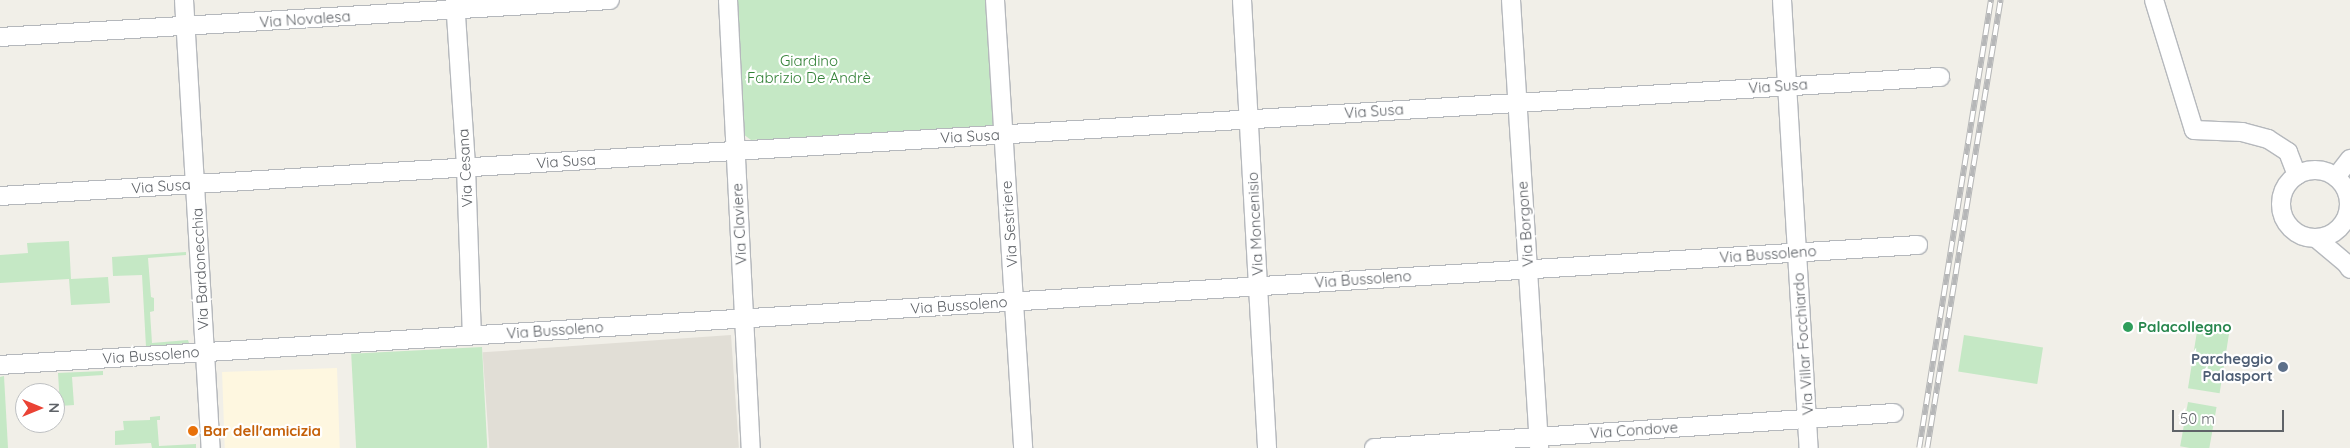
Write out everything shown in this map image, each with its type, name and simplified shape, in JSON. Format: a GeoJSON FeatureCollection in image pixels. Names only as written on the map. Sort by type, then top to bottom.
{"type":"FeatureCollection","features":[{"type":"Feature","properties":{"kind":"street","name":"Via Bardonecchia"},"geometry":{"type":"LineString","coordinates":[[184,0],[211,448]]}},
{"type":"Feature","properties":{"kind":"street","name":"Via Novalesa"},"geometry":{"type":"LineString","coordinates":[[0,37],[186,27],[455,5],[610,0]]}},
{"type":"Feature","properties":{"kind":"street","name":"Via Claviere"},"geometry":{"type":"LineString","coordinates":[[728,0],[751,448]]}},
{"type":"Feature","properties":{"kind":"street","name":"Via Sestriere"},"geometry":{"type":"LineString","coordinates":[[995,0],[1023,448]]}},
{"type":"Feature","properties":{"kind":"street","name":"Via Moncenisio"},"geometry":{"type":"LineString","coordinates":[[1242,0],[1267,448]]}},
{"type":"Feature","properties":{"kind":"street","name":"Via Borgone"},"geometry":{"type":"LineString","coordinates":[[1511,0],[1539,442]]}},
{"type":"Feature","properties":{"kind":"street","name":"Via Villar Focchiardo"},"geometry":{"type":"LineString","coordinates":[[1782,0],[1809,448]]}},
{"type":"Feature","properties":{"kind":"street"},"geometry":{"type":"LineString","coordinates":[[2154,0],[2194,130],[2242,132],[2268,139],[2288,152],[2297,175]]}},
{"type":"Feature","properties":{"kind":"street","name":"Via Cesana"},"geometry":{"type":"LineString","coordinates":[[455,5],[466,167],[472,335]]}},
{"type":"Feature","properties":{"kind":"street","name":"Via Susa"},"geometry":{"type":"LineString","coordinates":[[0,196],[1940,77]]}},
{"type":"Feature","properties":{"kind":"street"},"geometry":{"type":"LineString","coordinates":[[2336,177],[2350,159]]}},
{"type":"Feature","properties":{"kind":"street"},"geometry":{"type":"LineString","coordinates":[[2317,170],[2336,177],[2347,190],[2350,205],[2346,220],[2332,234],[2316,238],[2300,235],[2288,224],[2281,208],[2284,190],[2297,175],[2317,170]]}},
{"type":"Feature","properties":{"kind":"street"},"geometry":{"type":"LineString","coordinates":[[2316,238],[2346,263],[2350,269]]}},
{"type":"Feature","properties":{"kind":"street","name":"Via Bussoleno"},"geometry":{"type":"LineString","coordinates":[[0,365],[1918,245]]}},
{"type":"Feature","properties":{"kind":"street","name":"Via Condove"},"geometry":{"type":"LineString","coordinates":[[1374,448],[1539,442],[1894,413]]}},
{"type":"Feature","properties":{"kind":"shaded area"},"geometry":{"type":"Polygon","coordinates":[[[731,335],[739,448],[489,448],[483,352],[731,335]]]}},
{"type":"Feature","properties":{"kind":"shaded area"},"geometry":{"type":"Polygon","coordinates":[[[337,368],[340,448],[225,448],[222,372],[337,368]]]}},
{"type":"Feature","properties":{"kind":"green space","name":"Giardino Fabrizio De Andrè"},"geometry":{"type":"Polygon","coordinates":[[[737,0],[987,0],[995,128],[751,140],[743,134],[737,0]]]}},
{"type":"Feature","properties":{"kind":"green space"},"geometry":{"type":"Polygon","coordinates":[[[69,241],[71,279],[108,277],[110,303],[71,305],[69,279],[0,283],[0,255],[28,253],[27,243],[69,241]]]}},
{"type":"Feature","properties":{"kind":"green space"},"geometry":{"type":"Polygon","coordinates":[[[186,252],[186,255],[148,258],[151,297],[154,298],[154,311],[150,312],[152,343],[188,340],[189,343],[146,347],[142,275],[113,276],[112,257],[186,252]]]}},
{"type":"Feature","properties":{"kind":"green space"},"geometry":{"type":"Polygon","coordinates":[[[2198,325],[2230,330],[2220,393],[2188,388],[2198,325]]]}},
{"type":"Feature","properties":{"kind":"green space"},"geometry":{"type":"Polygon","coordinates":[[[1964,335],[2043,348],[2037,384],[1958,372],[1964,335]]]}},
{"type":"Feature","properties":{"kind":"green space"},"geometry":{"type":"Polygon","coordinates":[[[482,347],[487,448],[356,448],[351,354],[482,347]]]}},
{"type":"Feature","properties":{"kind":"green space"},"geometry":{"type":"Polygon","coordinates":[[[103,371],[103,375],[72,377],[74,405],[65,406],[65,383],[59,383],[58,373],[103,371]]]}},
{"type":"Feature","properties":{"kind":"green space"},"geometry":{"type":"Polygon","coordinates":[[[4,376],[8,448],[0,448],[0,377],[4,376]]]}},
{"type":"Feature","properties":{"kind":"green space"},"geometry":{"type":"Polygon","coordinates":[[[2188,402],[2217,407],[2209,448],[2180,446],[2188,402]]]}},
{"type":"Feature","properties":{"kind":"green space"},"geometry":{"type":"Polygon","coordinates":[[[160,416],[160,420],[157,420],[159,446],[196,444],[196,448],[152,448],[151,443],[115,445],[115,431],[124,430],[123,421],[150,420],[150,417],[160,416]]]}},
{"type":"Feature","properties":{"kind":"railway"},"geometry":{"type":"LineString","coordinates":[[1919,448],[1991,0]]}},
{"type":"Feature","properties":{"kind":"railway"},"geometry":{"type":"LineString","coordinates":[[1927,448],[2000,0]]}},
{"type":"Feature","properties":{"kind":"place","name":"Palacollegno"},"geometry":{"type":"Point","coordinates":[2128,327]}},
{"type":"Feature","properties":{"kind":"place","name":"Parcheggio Palasport"},"geometry":{"type":"Point","coordinates":[2283,367]}},
{"type":"Feature","properties":{"kind":"place","name":"Bar dell'amicizia"},"geometry":{"type":"Point","coordinates":[193,431]}}]}
